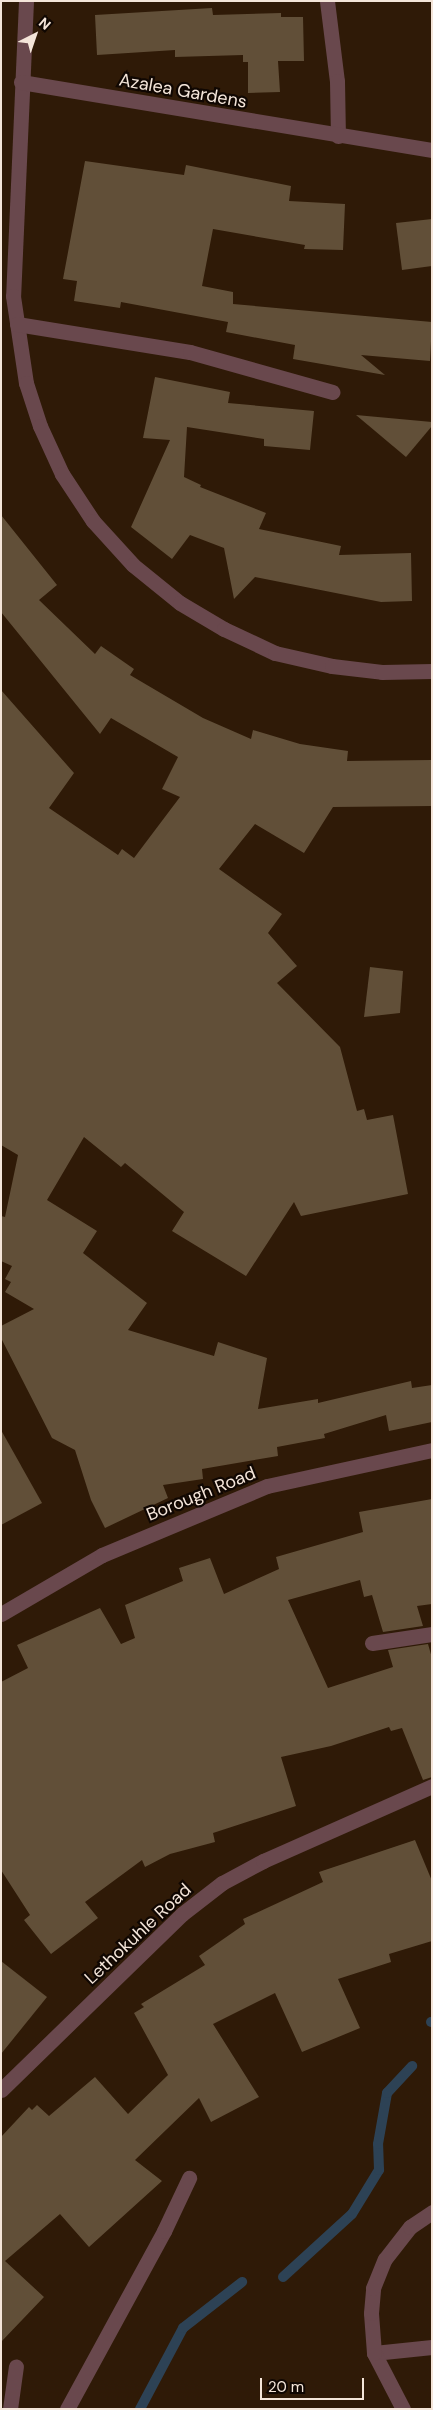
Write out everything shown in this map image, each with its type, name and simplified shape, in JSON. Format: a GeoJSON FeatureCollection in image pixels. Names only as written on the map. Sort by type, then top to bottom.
{"type":"FeatureCollection","features":[{"type":"Feature","properties":{"kind":"street"},"geometry":{"type":"LineString","coordinates":[[26,1],[13,296],[26,383],[40,426],[62,474],[94,521],[133,565],[180,603],[275,653],[340,667],[382,672],[432,671]]}},
{"type":"Feature","properties":{"kind":"street"},"geometry":{"type":"LineString","coordinates":[[327,1],[337,81],[338,136]]}},
{"type":"Feature","properties":{"kind":"street","name":"Azalea Gardens"},"geometry":{"type":"LineString","coordinates":[[21,82],[338,136],[432,150]]}},
{"type":"Feature","properties":{"kind":"street"},"geometry":{"type":"LineString","coordinates":[[17,324],[190,352],[332,392]]}},
{"type":"Feature","properties":{"kind":"street","name":"Borough Road"},"geometry":{"type":"LineString","coordinates":[[1,1614],[102,1555],[267,1486],[432,1450]]}},
{"type":"Feature","properties":{"kind":"street"},"geometry":{"type":"LineString","coordinates":[[372,1643],[432,1634]]}},
{"type":"Feature","properties":{"kind":"street","name":"Lethokuhle Road"},"geometry":{"type":"LineString","coordinates":[[1,2090],[182,1914],[222,1884],[263,1861],[432,1786]]}},
{"type":"Feature","properties":{"kind":"street"},"geometry":{"type":"LineString","coordinates":[[67,2409],[164,2231],[188,2178]]}},
{"type":"Feature","properties":{"kind":"street"},"geometry":{"type":"LineString","coordinates":[[403,2409],[374,2353],[373,2288],[385,2259],[410,2227],[432,2212]]}},
{"type":"Feature","properties":{"kind":"street"},"geometry":{"type":"LineString","coordinates":[[374,2353],[432,2348]]}},
{"type":"Feature","properties":{"kind":"street"},"geometry":{"type":"LineString","coordinates":[[10,2409],[16,2366]]}},
{"type":"Feature","properties":{"kind":"building"},"geometry":{"type":"Polygon","coordinates":[[[212,8],[213,15],[281,13],[281,17],[303,17],[304,61],[278,61],[280,92],[248,93],[248,62],[243,62],[243,55],[175,57],[175,50],[97,55],[95,15],[212,8]]]}},
{"type":"Feature","properties":{"kind":"building"},"geometry":{"type":"Polygon","coordinates":[[[85,161],[184,175],[186,165],[291,186],[289,201],[345,204],[343,250],[304,249],[305,245],[213,229],[202,286],[233,292],[233,304],[432,322],[430,361],[361,355],[385,375],[293,359],[295,345],[226,332],[228,322],[121,302],[120,308],[74,301],[77,281],[63,279],[85,161]]]}},
{"type":"Feature","properties":{"kind":"building"},"geometry":{"type":"Polygon","coordinates":[[[432,219],[432,266],[402,270],[396,223],[432,219]]]}},
{"type":"Feature","properties":{"kind":"building"},"geometry":{"type":"Polygon","coordinates":[[[155,377],[230,392],[228,403],[314,411],[310,450],[264,446],[264,439],[187,427],[184,477],[201,485],[200,487],[266,513],[259,529],[341,546],[339,555],[411,553],[412,601],[381,602],[255,577],[234,599],[224,548],[190,535],[172,559],[131,527],[170,440],[143,438],[155,377]]]}},
{"type":"Feature","properties":{"kind":"building"},"geometry":{"type":"Polygon","coordinates":[[[356,415],[432,422],[432,426],[406,457],[356,415]]]}},
{"type":"Feature","properties":{"kind":"building"},"geometry":{"type":"Polygon","coordinates":[[[1,515],[57,585],[39,600],[95,654],[101,646],[134,669],[130,675],[203,718],[251,739],[253,730],[300,744],[348,751],[347,761],[432,760],[432,806],[333,807],[304,853],[255,824],[219,869],[282,914],[268,933],[297,966],[277,983],[340,1047],[357,1111],[364,1109],[367,1120],[393,1115],[408,1194],[301,1216],[294,1202],[246,1276],[172,1231],[184,1212],[125,1163],[121,1167],[84,1137],[47,1200],[97,1231],[83,1253],[147,1303],[128,1330],[214,1356],[218,1342],[267,1358],[258,1409],[318,1399],[318,1403],[411,1381],[412,1388],[432,1385],[432,1422],[389,1431],[386,1415],[324,1434],[325,1438],[277,1447],[278,1456],[202,1469],[203,1479],[163,1485],[168,1498],[105,1528],[91,1500],[75,1450],[52,1438],[1,1338],[1,1326],[34,1309],[5,1292],[11,1282],[5,1279],[12,1266],[1,1261],[1,1216],[5,1217],[18,1155],[1,1145],[1,690],[74,773],[49,808],[118,855],[122,849],[134,858],[180,797],[162,789],[178,757],[111,718],[100,734],[1,612],[1,515]]]}},
{"type":"Feature","properties":{"kind":"building"},"geometry":{"type":"Polygon","coordinates":[[[370,967],[403,971],[400,1013],[364,1017],[370,967]]]}},
{"type":"Feature","properties":{"kind":"building"},"geometry":{"type":"Polygon","coordinates":[[[1,1430],[42,1503],[1,1525],[1,1430]]]}},
{"type":"Feature","properties":{"kind":"building"},"geometry":{"type":"Polygon","coordinates":[[[432,1499],[432,1604],[417,1606],[423,1626],[383,1632],[372,1595],[364,1597],[360,1580],[288,1600],[328,1688],[393,1667],[388,1650],[428,1644],[432,1658],[432,1777],[423,1780],[402,1728],[391,1731],[389,1727],[331,1746],[281,1757],[296,1806],[213,1833],[215,1842],[170,1854],[145,1867],[142,1860],[85,1902],[98,1918],[51,1954],[24,1920],[30,1915],[1,1870],[1,1682],[28,1668],[17,1645],[100,1608],[121,1644],[135,1638],[125,1605],[183,1581],[179,1568],[210,1558],[224,1594],[279,1569],[276,1557],[363,1532],[359,1512],[432,1499]]]}},
{"type":"Feature","properties":{"kind":"building"},"geometry":{"type":"Polygon","coordinates":[[[415,1840],[432,1881],[432,1941],[389,1954],[391,1962],[338,1979],[360,2028],[302,2052],[275,1993],[213,2024],[259,2097],[211,2122],[199,2098],[135,2160],[162,2181],[89,2247],[60,2214],[5,2261],[44,2297],[1,2342],[1,2137],[29,2107],[32,2110],[37,2105],[49,2116],[95,2077],[128,2114],[168,2075],[134,2013],[144,2007],[141,2004],[205,1965],[199,1956],[245,1924],[243,1919],[323,1882],[319,1872],[415,1840]]]}},
{"type":"Feature","properties":{"kind":"building"},"geometry":{"type":"Polygon","coordinates":[[[1,1961],[47,1997],[1,2054],[1,1961]]]}},
{"type":"Feature","properties":{"kind":"waterway"},"geometry":{"type":"LineString","coordinates":[[283,2277],[352,2214],[379,2170],[378,2144],[387,2093],[412,2066]]}},
{"type":"Feature","properties":{"kind":"waterway"},"geometry":{"type":"LineString","coordinates":[[140,2409],[183,2328],[242,2282]]}}]}
